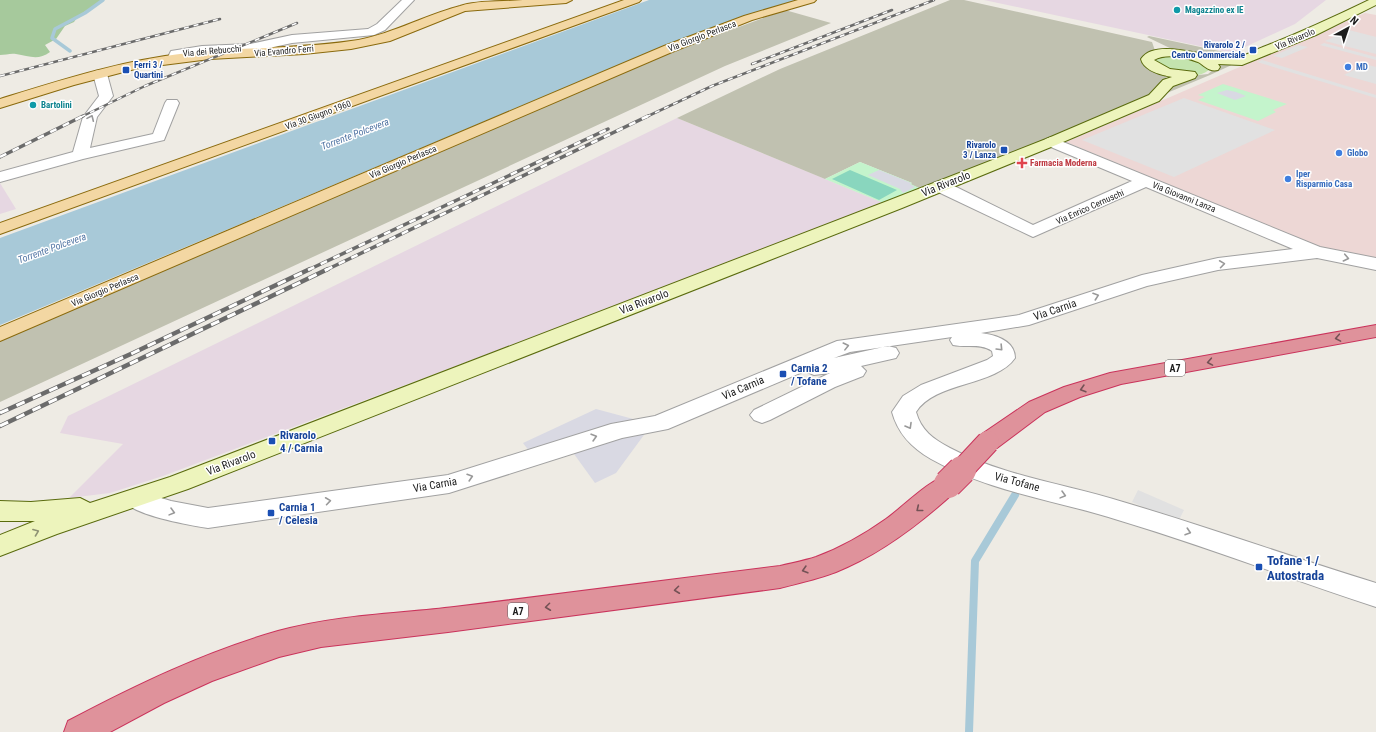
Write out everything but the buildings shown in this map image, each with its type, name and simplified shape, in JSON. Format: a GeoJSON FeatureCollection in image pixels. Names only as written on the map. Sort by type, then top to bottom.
{"type":"FeatureCollection","features":[{"type":"Feature","properties":{"kind":"highway","name":"A7"},"geometry":{"type":"LineString","coordinates":[[80,732],[137,700],[202,671],[281,643],[346,630],[455,619],[780,577],[832,562],[882,536],[918,510],[948,484],[988,442],[1037,407],[1072,392],[1118,378],[1376,331]]}},
{"type":"Feature","properties":{"kind":"main road","name":"Via Evandro Ferri"},"geometry":{"type":"LineString","coordinates":[[0,104],[100,74],[173,59],[279,52],[372,41],[403,32],[454,11],[484,3],[560,0]]}},
{"type":"Feature","properties":{"kind":"main road","name":"Via 30 Giugno 1960"},"geometry":{"type":"LineString","coordinates":[[0,229],[635,0]]}},
{"type":"Feature","properties":{"kind":"main road","name":"Via Giorgio Perlasca"},"geometry":{"type":"LineString","coordinates":[[0,335],[668,49],[748,18],[810,0]]}},
{"type":"Feature","properties":{"kind":"main road","name":"Via Rivarolo"},"geometry":{"type":"LineString","coordinates":[[0,546],[124,502],[940,186],[1051,142],[1154,98],[1165,77],[1207,74],[1214,68],[1233,63],[1312,32],[1376,1]]}},
{"type":"Feature","properties":{"kind":"main road"},"geometry":{"type":"LineString","coordinates":[[1165,77],[1150,65],[1147,58],[1155,54],[1169,53],[1233,63]]}},
{"type":"Feature","properties":{"kind":"main road"},"geometry":{"type":"LineString","coordinates":[[1201,58],[1214,68]]}},
{"type":"Feature","properties":{"kind":"main road","name":"Via Rivarolo"},"geometry":{"type":"LineString","coordinates":[[0,510],[31,512],[124,502]]}},
{"type":"Feature","properties":{"kind":"street","name":"Via dei Rebucchi"},"geometry":{"type":"LineString","coordinates":[[173,59],[176,54],[189,52],[250,48],[292,39],[370,32],[381,27],[408,0]]}},
{"type":"Feature","properties":{"kind":"street"},"geometry":{"type":"LineString","coordinates":[[80,155],[90,117],[106,96],[100,74]]}},
{"type":"Feature","properties":{"kind":"street"},"geometry":{"type":"LineString","coordinates":[[0,177],[80,155],[159,137],[172,103]]}},
{"type":"Feature","properties":{"kind":"street","name":"Via Giovanni Lanza"},"geometry":{"type":"LineString","coordinates":[[1051,142],[1317,252]]}},
{"type":"Feature","properties":{"kind":"street","name":"Via Enrico Cernuschi"},"geometry":{"type":"LineString","coordinates":[[940,186],[1033,232],[1146,181]]}},
{"type":"Feature","properties":{"kind":"street","name":"Via Carnia"},"geometry":{"type":"LineString","coordinates":[[124,502],[186,516],[208,518],[450,484],[568,445],[619,430],[660,423],[845,346],[1022,322],[1142,281],[1218,264],[1317,252],[1376,264]]}},
{"type":"Feature","properties":{"kind":"street","name":"Via Tofane"},"geometry":{"type":"LineString","coordinates":[[797,366],[821,368],[895,351],[977,338],[992,342],[1004,351],[1004,358],[1001,362],[929,390],[911,401],[904,412],[905,418],[911,430],[937,451],[972,469],[1145,518],[1268,561],[1376,595]]}},
{"type":"Feature","properties":{"kind":"street","name":"Via Tofane"},"geometry":{"type":"LineString","coordinates":[[762,415],[827,382],[871,365],[895,351]]}},
{"type":"Feature","properties":{"kind":"shaded area"},"geometry":{"type":"Polygon","coordinates":[[[950,0],[964,0],[1152,42],[1162,71],[1167,79],[1153,98],[921,189],[910,184],[912,183],[860,162],[825,179],[677,118],[780,69],[950,0]]]}},
{"type":"Feature","properties":{"kind":"shaded area"},"geometry":{"type":"Polygon","coordinates":[[[984,0],[1326,0],[1295,24],[1232,53],[984,0]]]}},
{"type":"Feature","properties":{"kind":"shaded area"},"geometry":{"type":"Polygon","coordinates":[[[785,10],[831,23],[725,66],[0,402],[0,341],[674,51],[785,10]]]}},
{"type":"Feature","properties":{"kind":"shaded area"},"geometry":{"type":"Polygon","coordinates":[[[1365,13],[1376,15],[1376,258],[1322,248],[1066,142],[1365,13]]]}},
{"type":"Feature","properties":{"kind":"shaded area"},"geometry":{"type":"Polygon","coordinates":[[[1349,30],[1376,37],[1376,54],[1325,41],[1349,30]]]}},
{"type":"Feature","properties":{"kind":"shaded area"},"geometry":{"type":"Polygon","coordinates":[[[1149,36],[1233,54],[1242,58],[1234,61],[1178,52],[1147,37],[1149,36]]]}},
{"type":"Feature","properties":{"kind":"shaded area"},"geometry":{"type":"Polygon","coordinates":[[[1324,43],[1376,57],[1376,60],[1320,45],[1324,43]]]}},
{"type":"Feature","properties":{"kind":"shaded area"},"geometry":{"type":"Polygon","coordinates":[[[1298,45],[1308,47],[1282,58],[1273,56],[1298,45]]]}},
{"type":"Feature","properties":{"kind":"shaded area"},"geometry":{"type":"Polygon","coordinates":[[[1262,60],[1376,95],[1376,98],[1257,62],[1262,60]]]}},
{"type":"Feature","properties":{"kind":"shaded area"},"geometry":{"type":"Polygon","coordinates":[[[1236,63],[1155,98],[1169,83],[1190,76],[1208,74],[1218,66],[1236,63]]]}},
{"type":"Feature","properties":{"kind":"shaded area"},"geometry":{"type":"Polygon","coordinates":[[[1365,64],[1376,67],[1376,84],[1344,75],[1365,64]]]}},
{"type":"Feature","properties":{"kind":"shaded area"},"geometry":{"type":"Polygon","coordinates":[[[1227,90],[1246,96],[1235,100],[1217,93],[1227,90]]]}},
{"type":"Feature","properties":{"kind":"shaded area"},"geometry":{"type":"Polygon","coordinates":[[[1184,98],[1275,130],[1174,177],[1082,140],[1184,98]]]}},
{"type":"Feature","properties":{"kind":"shaded area"},"geometry":{"type":"Polygon","coordinates":[[[677,118],[886,204],[163,476],[110,493],[69,498],[123,444],[60,433],[68,416],[677,118]]]}},
{"type":"Feature","properties":{"kind":"shaded area"},"geometry":{"type":"Polygon","coordinates":[[[879,170],[911,183],[910,184],[915,187],[903,193],[900,189],[868,175],[879,170]]]}},
{"type":"Feature","properties":{"kind":"shaded area"},"geometry":{"type":"Polygon","coordinates":[[[0,183],[16,209],[0,214],[0,183]]]}},
{"type":"Feature","properties":{"kind":"shaded area"},"geometry":{"type":"Polygon","coordinates":[[[596,409],[652,424],[616,473],[595,483],[569,447],[533,456],[523,443],[596,409]]]}},
{"type":"Feature","properties":{"kind":"shaded area"},"geometry":{"type":"Polygon","coordinates":[[[1138,490],[1184,510],[1178,522],[1132,502],[1138,490]]]}},
{"type":"Feature","properties":{"kind":"green space"},"geometry":{"type":"Polygon","coordinates":[[[0,0],[103,0],[78,16],[74,22],[65,26],[56,39],[45,45],[50,52],[46,55],[33,57],[14,54],[0,55],[0,0]]]}},
{"type":"Feature","properties":{"kind":"green space"},"geometry":{"type":"Polygon","coordinates":[[[1154,56],[1186,56],[1210,67],[1209,70],[1202,74],[1187,75],[1164,66],[1151,58],[1154,56]]]}},
{"type":"Feature","properties":{"kind":"green space"},"geometry":{"type":"Polygon","coordinates":[[[1223,84],[1287,104],[1273,110],[1276,112],[1258,121],[1198,100],[1205,97],[1198,95],[1223,84]]]}},
{"type":"Feature","properties":{"kind":"green space"},"geometry":{"type":"Polygon","coordinates":[[[860,162],[912,183],[911,184],[921,189],[886,204],[825,179],[860,162]]]}},
{"type":"Feature","properties":{"kind":"green space"},"geometry":{"type":"Polygon","coordinates":[[[850,170],[897,190],[879,200],[832,179],[850,170]]]}},
{"type":"Feature","properties":{"kind":"water","name":"Torrente Polcevera"},"geometry":{"type":"Polygon","coordinates":[[[649,0],[799,0],[743,17],[652,51],[0,325],[0,238],[649,0]]]}},
{"type":"Feature","properties":{"kind":"waterway"},"geometry":{"type":"LineString","coordinates":[[70,51],[52,38],[55,29],[85,13],[103,0]]}},
{"type":"Feature","properties":{"kind":"waterway"},"geometry":{"type":"LineString","coordinates":[[969,732],[975,561],[1015,495]]}},
{"type":"Feature","properties":{"kind":"railway"},"geometry":{"type":"LineString","coordinates":[[646,117],[712,86],[934,0]]}},
{"type":"Feature","properties":{"kind":"railway"},"geometry":{"type":"LineString","coordinates":[[752,64],[892,10]]}},
{"type":"Feature","properties":{"kind":"railway"},"geometry":{"type":"LineString","coordinates":[[0,76],[220,19]]}},
{"type":"Feature","properties":{"kind":"railway"},"geometry":{"type":"LineString","coordinates":[[81,117],[145,86],[297,23]]}},
{"type":"Feature","properties":{"kind":"railway"},"geometry":{"type":"LineString","coordinates":[[0,157],[83,116]]}},
{"type":"Feature","properties":{"kind":"railway"},"geometry":{"type":"LineString","coordinates":[[326,270],[648,116]]}},
{"type":"Feature","properties":{"kind":"railway"},"geometry":{"type":"LineString","coordinates":[[308,270],[608,129]]}},
{"type":"Feature","properties":{"kind":"railway"},"geometry":{"type":"LineString","coordinates":[[0,413],[133,353],[310,269]]}},
{"type":"Feature","properties":{"kind":"railway"},"geometry":{"type":"LineString","coordinates":[[0,426],[328,269]]}},
{"type":"Feature","properties":{"kind":"place","name":"Magazzino ex IE"},"geometry":{"type":"Point","coordinates":[1177,10]}},
{"type":"Feature","properties":{"kind":"place","name":"Rivarolo 2 / Centro Commerciale"},"geometry":{"type":"Point","coordinates":[1253,50]}},
{"type":"Feature","properties":{"kind":"place","name":"MD"},"geometry":{"type":"Point","coordinates":[1348,67]}},
{"type":"Feature","properties":{"kind":"place","name":"Ferri 3 / Quartini"},"geometry":{"type":"Point","coordinates":[126,70]}},
{"type":"Feature","properties":{"kind":"place","name":"Bartolini"},"geometry":{"type":"Point","coordinates":[33,105]}},
{"type":"Feature","properties":{"kind":"place","name":"Rivarolo 3 / Lanza"},"geometry":{"type":"Point","coordinates":[1004,150]}},
{"type":"Feature","properties":{"kind":"place","name":"Globo"},"geometry":{"type":"Point","coordinates":[1339,153]}},
{"type":"Feature","properties":{"kind":"place","name":"Farmacia Moderna"},"geometry":{"type":"Point","coordinates":[1022,163]}},
{"type":"Feature","properties":{"kind":"place","name":"Iper Risparmio Casa"},"geometry":{"type":"Point","coordinates":[1288,179]}},
{"type":"Feature","properties":{"kind":"place","name":"Carnia 2 / Tofane"},"geometry":{"type":"Point","coordinates":[783,374]}},
{"type":"Feature","properties":{"kind":"place","name":"Rivarolo 4 / Carnia"},"geometry":{"type":"Point","coordinates":[272,441]}},
{"type":"Feature","properties":{"kind":"place","name":"Carnia 1 / Celesia"},"geometry":{"type":"Point","coordinates":[271,513]}},
{"type":"Feature","properties":{"kind":"place","name":"Tofane 1 / Autostrada"},"geometry":{"type":"Point","coordinates":[1259,567]}}]}
